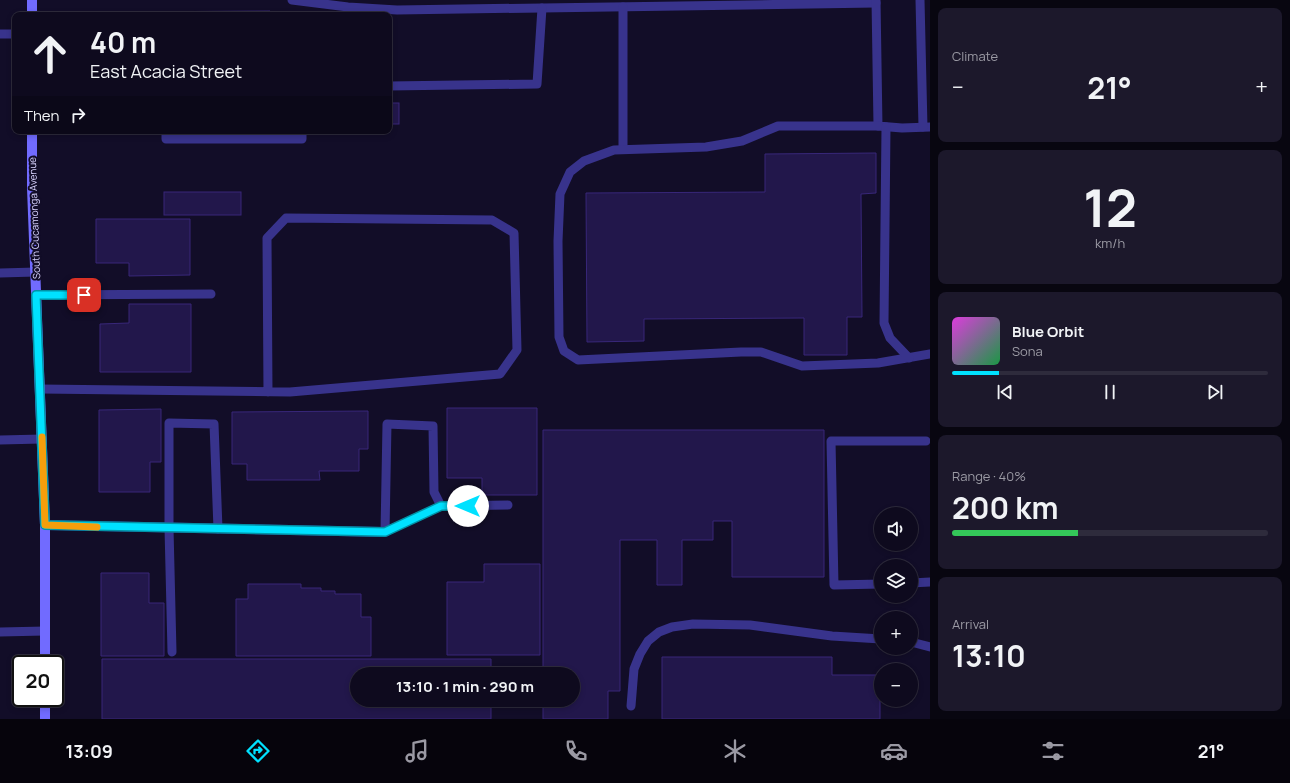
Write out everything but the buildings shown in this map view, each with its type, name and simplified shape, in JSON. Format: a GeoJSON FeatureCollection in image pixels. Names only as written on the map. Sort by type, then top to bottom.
{"type":"FeatureCollection","features":[{"type":"Feature","properties":{"kind":"street"},"geometry":{"type":"LineString","coordinates":[[32,0],[32,12]]}},
{"type":"Feature","properties":{"kind":"street","name":"South Cucamonga Avenue"},"geometry":{"type":"LineString","coordinates":[[32,134],[32,188],[45,525],[45,655]]}},
{"type":"Feature","properties":{"kind":"street"},"geometry":{"type":"LineString","coordinates":[[45,525],[385,532]]}},
{"type":"Feature","properties":{"kind":"street"},"geometry":{"type":"LineString","coordinates":[[45,707],[45,719]]}},
{"type":"Feature","properties":{"kind":"lane"},"geometry":{"type":"LineString","coordinates":[[292,0],[335,10],[542,8],[600,3],[623,7],[876,1],[882,126],[884,323],[890,338],[909,358]]}},
{"type":"Feature","properties":{"kind":"lane"},"geometry":{"type":"LineString","coordinates":[[920,0],[926,127],[778,126],[742,141],[706,147],[614,150],[584,161],[570,172],[560,194],[558,240],[559,337],[564,351],[578,360],[761,352],[802,366],[878,363],[930,354]]}},
{"type":"Feature","properties":{"kind":"lane"},"geometry":{"type":"LineString","coordinates":[[623,7],[623,149]]}},
{"type":"Feature","properties":{"kind":"lane"},"geometry":{"type":"LineString","coordinates":[[392,86],[537,84],[542,8]]}},
{"type":"Feature","properties":{"kind":"lane"},"geometry":{"type":"LineString","coordinates":[[0,34],[12,34]]}},
{"type":"Feature","properties":{"kind":"lane"},"geometry":{"type":"LineString","coordinates":[[166,134],[166,139],[302,139],[302,134]]}},
{"type":"Feature","properties":{"kind":"lane"},"geometry":{"type":"LineString","coordinates":[[40,389],[268,392],[290,392],[500,374],[517,350],[514,233],[492,220],[286,218],[267,238],[268,392]]}},
{"type":"Feature","properties":{"kind":"lane"},"geometry":{"type":"LineString","coordinates":[[0,273],[36,272]]}},
{"type":"Feature","properties":{"kind":"lane"},"geometry":{"type":"LineString","coordinates":[[36,295],[211,294]]}},
{"type":"Feature","properties":{"kind":"lane"},"geometry":{"type":"LineString","coordinates":[[172,652],[169,528],[169,423],[214,424],[218,529]]}},
{"type":"Feature","properties":{"kind":"lane"},"geometry":{"type":"LineString","coordinates":[[441,506],[434,492],[433,426],[386,424],[385,532],[441,506],[508,505]]}},
{"type":"Feature","properties":{"kind":"lane"},"geometry":{"type":"LineString","coordinates":[[0,440],[42,439]]}},
{"type":"Feature","properties":{"kind":"lane"},"geometry":{"type":"LineString","coordinates":[[874,584],[834,585],[831,441],[926,441]]}},
{"type":"Feature","properties":{"kind":"lane"},"geometry":{"type":"LineString","coordinates":[[918,583],[930,582]]}},
{"type":"Feature","properties":{"kind":"lane"},"geometry":{"type":"LineString","coordinates":[[631,706],[634,669],[640,654],[648,641],[659,632],[672,627],[693,624],[750,625],[832,636],[874,639]]}},
{"type":"Feature","properties":{"kind":"lane"},"geometry":{"type":"LineString","coordinates":[[0,632],[45,631]]}},
{"type":"Feature","properties":{"kind":"lane"},"geometry":{"type":"LineString","coordinates":[[918,644],[930,647]]}},
{"type":"Feature","properties":{"kind":"slow traffic"},"geometry":{"type":"LineString","coordinates":[[42,437],[45,525],[97,527]]}},
{"type":"Feature","properties":{"kind":"route"},"geometry":{"type":"LineString","coordinates":[[84,295],[36,295],[45,525],[385,532],[441,506],[468,506]]}}]}
